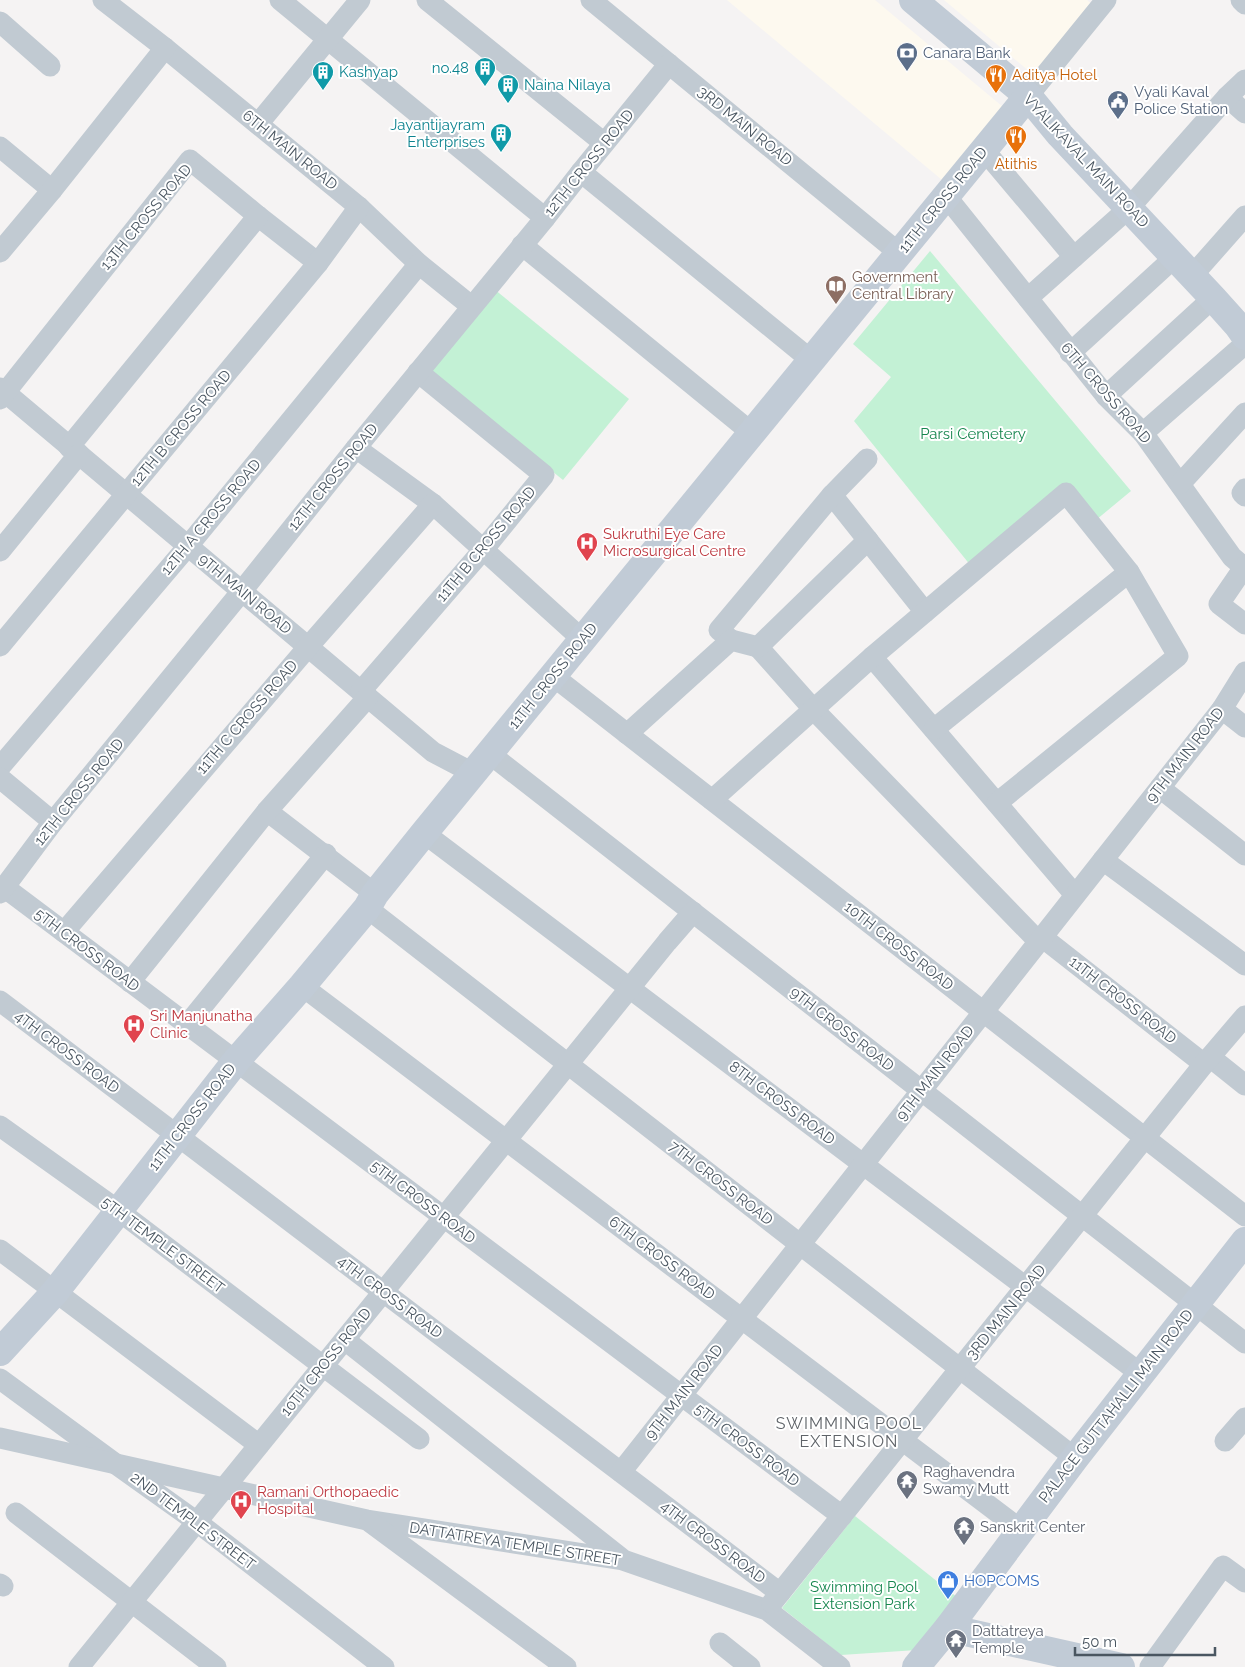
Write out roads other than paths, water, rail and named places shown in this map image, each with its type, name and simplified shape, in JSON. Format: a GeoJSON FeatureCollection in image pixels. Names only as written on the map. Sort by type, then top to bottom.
{"type":"FeatureCollection","features":[{"type":"Feature","properties":{"kind":"street","name":"6TH MAIN ROAD"},"geometry":{"type":"LineString","coordinates":[[103,0],[165,48],[359,207],[419,264],[471,306]]}},
{"type":"Feature","properties":{"kind":"street"},"geometry":{"type":"LineString","coordinates":[[280,0],[545,218]]}},
{"type":"Feature","properties":{"kind":"street"},"geometry":{"type":"LineString","coordinates":[[258,124],[360,0]]}},
{"type":"Feature","properties":{"kind":"street"},"geometry":{"type":"LineString","coordinates":[[427,0],[604,143]]}},
{"type":"Feature","properties":{"kind":"street","name":"3RD MAIN ROAD"},"geometry":{"type":"LineString","coordinates":[[591,0],[900,253]]}},
{"type":"Feature","properties":{"kind":"street","name":"VYALIKAVAL MAIN ROAD"},"geometry":{"type":"LineString","coordinates":[[913,0],[1028,96],[1060,135],[1243,331]]}},
{"type":"Feature","properties":{"kind":"street","name":"11TH CROSS ROAD"},"geometry":{"type":"LineString","coordinates":[[0,1352],[55,1292],[236,1061],[302,986],[424,832],[1106,0]]}},
{"type":"Feature","properties":{"kind":"street"},"geometry":{"type":"LineString","coordinates":[[1241,0],[1245,4]]}},
{"type":"Feature","properties":{"kind":"street"},"geometry":{"type":"LineString","coordinates":[[0,22],[50,66]]}},
{"type":"Feature","properties":{"kind":"street"},"geometry":{"type":"LineString","coordinates":[[0,252],[165,48]]}},
{"type":"Feature","properties":{"kind":"street","name":"12TH CROSS ROAD"},"geometry":{"type":"LineString","coordinates":[[2,890],[53,822],[242,592],[471,306],[670,64]]}},
{"type":"Feature","properties":{"kind":"street"},"geometry":{"type":"LineString","coordinates":[[1028,298],[1129,208],[1227,96],[1245,80]]}},
{"type":"Feature","properties":{"kind":"street"},"geometry":{"type":"LineString","coordinates":[[1227,96],[1245,113]]}},
{"type":"Feature","properties":{"kind":"street"},"geometry":{"type":"LineString","coordinates":[[0,147],[52,190]]}},
{"type":"Feature","properties":{"kind":"street"},"geometry":{"type":"LineString","coordinates":[[984,150],[1074,257]]}},
{"type":"Feature","properties":{"kind":"street","name":"13TH CROSS ROAD"},"geometry":{"type":"LineString","coordinates":[[2,393],[190,160],[318,263]]}},
{"type":"Feature","properties":{"kind":"street"},"geometry":{"type":"LineString","coordinates":[[581,172],[811,360]]}},
{"type":"Feature","properties":{"kind":"street","name":"6TH CROSS ROAD"},"geometry":{"type":"LineString","coordinates":[[946,196],[1070,353],[1106,396],[1143,433],[1232,557],[1245,567]]}},
{"type":"Feature","properties":{"kind":"street","name":"12TH B CROSS ROAD"},"geometry":{"type":"LineString","coordinates":[[0,646],[318,263],[359,207]]}},
{"type":"Feature","properties":{"kind":"street"},"geometry":{"type":"LineString","coordinates":[[0,551],[74,450],[258,216]]}},
{"type":"Feature","properties":{"kind":"street"},"geometry":{"type":"LineString","coordinates":[[1070,353],[1183,267],[1245,216]]}},
{"type":"Feature","properties":{"kind":"street"},"geometry":{"type":"LineString","coordinates":[[522,245],[752,434]]}},
{"type":"Feature","properties":{"kind":"street","name":"12TH A CROSS ROAD"},"geometry":{"type":"LineString","coordinates":[[0,768],[188,546],[419,264]]}},
{"type":"Feature","properties":{"kind":"street"},"geometry":{"type":"LineString","coordinates":[[1106,396],[1213,298]]}},
{"type":"Feature","properties":{"kind":"street"},"geometry":{"type":"LineString","coordinates":[[1143,433],[1243,331]]}},
{"type":"Feature","properties":{"kind":"street","name":"11TH B CROSS ROAD"},"geometry":{"type":"LineString","coordinates":[[130,982],[267,810],[544,475],[418,372]]}},
{"type":"Feature","properties":{"kind":"street","name":"9TH MAIN ROAD"},"geometry":{"type":"LineString","coordinates":[[2,393],[74,450],[433,752],[481,763]]}},
{"type":"Feature","properties":{"kind":"street"},"geometry":{"type":"LineString","coordinates":[[1180,484],[1245,413]]}},
{"type":"Feature","properties":{"kind":"street"},"geometry":{"type":"LineString","coordinates":[[356,448],[433,504],[583,640]]}},
{"type":"Feature","properties":{"kind":"street"},"geometry":{"type":"LineString","coordinates":[[867,459],[832,495],[719,630],[731,640],[758,646],[868,540]]}},
{"type":"Feature","properties":{"kind":"street"},"geometry":{"type":"LineString","coordinates":[[1245,489],[1242,493],[1245,496]]}},
{"type":"Feature","properties":{"kind":"street"},"geometry":{"type":"LineString","coordinates":[[712,800],[872,657],[1066,493],[1129,572],[1178,656],[997,803]]}},
{"type":"Feature","properties":{"kind":"street"},"geometry":{"type":"LineString","coordinates":[[832,495],[925,612]]}},
{"type":"Feature","properties":{"kind":"street","name":"11TH C CROSS ROAD"},"geometry":{"type":"LineString","coordinates":[[64,932],[433,504]]}},
{"type":"Feature","properties":{"kind":"street"},"geometry":{"type":"LineString","coordinates":[[1245,567],[1219,604],[1245,624]]}},
{"type":"Feature","properties":{"kind":"street"},"geometry":{"type":"LineString","coordinates":[[934,730],[1129,572]]}},
{"type":"Feature","properties":{"kind":"street"},"geometry":{"type":"LineString","coordinates":[[627,734],[731,640]]}},
{"type":"Feature","properties":{"kind":"street","name":"11TH CROSS ROAD"},"geometry":{"type":"LineString","coordinates":[[758,646],[814,710],[1041,939],[1207,1061],[1245,1085]]}},
{"type":"Feature","properties":{"kind":"street"},"geometry":{"type":"LineString","coordinates":[[872,657],[1075,895]]}},
{"type":"Feature","properties":{"kind":"street","name":"9TH MAIN ROAD"},"geometry":{"type":"LineString","coordinates":[[621,1472],[1222,709],[1245,672]]}},
{"type":"Feature","properties":{"kind":"street","name":"10TH CROSS ROAD"},"geometry":{"type":"LineString","coordinates":[[553,676],[1245,1216]]}},
{"type":"Feature","properties":{"kind":"street"},"geometry":{"type":"LineString","coordinates":[[1222,709],[1245,727]]}},
{"type":"Feature","properties":{"kind":"street","name":"9TH CROSS ROAD"},"geometry":{"type":"LineString","coordinates":[[481,763],[693,912],[1195,1304]]}},
{"type":"Feature","properties":{"kind":"street"},"geometry":{"type":"LineString","coordinates":[[0,778],[53,822]]}},
{"type":"Feature","properties":{"kind":"street"},"geometry":{"type":"LineString","coordinates":[[1160,788],[1245,855]]}},
{"type":"Feature","properties":{"kind":"street","name":"7TH CROSS ROAD"},"geometry":{"type":"LineString","coordinates":[[267,810],[326,854],[371,901],[568,1064],[1075,1458]]}},
{"type":"Feature","properties":{"kind":"street","name":"8TH CROSS ROAD"},"geometry":{"type":"LineString","coordinates":[[424,832],[1141,1374]]}},
{"type":"Feature","properties":{"kind":"street"},"geometry":{"type":"LineString","coordinates":[[188,1025],[326,854]]}},
{"type":"Feature","properties":{"kind":"street"},"geometry":{"type":"LineString","coordinates":[[1103,860],[1245,965]]}},
{"type":"Feature","properties":{"kind":"street","name":"5TH CROSS ROAD"},"geometry":{"type":"LineString","coordinates":[[2,890],[64,932],[842,1516]]}},
{"type":"Feature","properties":{"kind":"street","name":"10TH CROSS ROAD"},"geometry":{"type":"LineString","coordinates":[[80,1667],[693,912]]}},
{"type":"Feature","properties":{"kind":"street","name":"6TH CROSS ROAD"},"geometry":{"type":"LineString","coordinates":[[302,986],[1021,1530]]}},
{"type":"Feature","properties":{"kind":"street","name":"4TH CROSS ROAD"},"geometry":{"type":"LineString","coordinates":[[0,1001],[780,1593]]}},
{"type":"Feature","properties":{"kind":"street","name":"3RD MAIN ROAD"},"geometry":{"type":"LineString","coordinates":[[767,1610],[1245,1016]]}},
{"type":"Feature","properties":{"kind":"street","name":"5TH TEMPLE STREET"},"geometry":{"type":"LineString","coordinates":[[0,1126],[119,1210],[419,1439]]}},
{"type":"Feature","properties":{"kind":"street","name":"PALACE GUTTAHALLI MAIN ROAD"},"geometry":{"type":"LineString","coordinates":[[916,1667],[948,1628],[1075,1458],[1245,1241]]}},
{"type":"Feature","properties":{"kind":"street"},"geometry":{"type":"LineString","coordinates":[[0,1250],[259,1445]]}},
{"type":"Feature","properties":{"kind":"street"},"geometry":{"type":"LineString","coordinates":[[1195,1304],[1245,1343]]}},
{"type":"Feature","properties":{"kind":"street"},"geometry":{"type":"LineString","coordinates":[[345,1340],[623,1560]]}},
{"type":"Feature","properties":{"kind":"street","name":"2ND TEMPLE STREET"},"geometry":{"type":"LineString","coordinates":[[0,1379],[197,1522],[384,1667]]}},
{"type":"Feature","properties":{"kind":"street"},"geometry":{"type":"LineString","coordinates":[[1224,1441],[1245,1418]]}},
{"type":"Feature","properties":{"kind":"street","name":"DATTATREYA TEMPLE STREET"},"geometry":{"type":"LineString","coordinates":[[0,1438],[367,1520],[623,1560],[767,1610],[840,1667]]}},
{"type":"Feature","properties":{"kind":"street"},"geometry":{"type":"LineString","coordinates":[[16,1513],[216,1667]]}},
{"type":"Feature","properties":{"kind":"street"},"geometry":{"type":"LineString","coordinates":[[367,1520],[566,1667]]}},
{"type":"Feature","properties":{"kind":"street"},"geometry":{"type":"LineString","coordinates":[[1150,1667],[1223,1566],[1245,1582]]}},
{"type":"Feature","properties":{"kind":"street"},"geometry":{"type":"LineString","coordinates":[[948,1628],[1066,1661],[1121,1667]]}},
{"type":"Feature","properties":{"kind":"street"},"geometry":{"type":"LineString","coordinates":[[720,1643],[750,1667]]}},
{"type":"Feature","properties":{"kind":"place","name":"Canara Bank"},"geometry":{"type":"Point","coordinates":[907,72]}},
{"type":"Feature","properties":{"kind":"place","name":"no.48"},"geometry":{"type":"Point","coordinates":[485,87]}},
{"type":"Feature","properties":{"kind":"place","name":"Kashyap"},"geometry":{"type":"Point","coordinates":[323,91]}},
{"type":"Feature","properties":{"kind":"place","name":"Aditya Hotel"},"geometry":{"type":"Point","coordinates":[996,94]}},
{"type":"Feature","properties":{"kind":"place","name":"Naina Nilaya"},"geometry":{"type":"Point","coordinates":[508,104]}},
{"type":"Feature","properties":{"kind":"place","name":"Vyali Kaval Police Station"},"geometry":{"type":"Point","coordinates":[1118,120]}},
{"type":"Feature","properties":{"kind":"place","name":"Jayantijayram Enterprises"},"geometry":{"type":"Point","coordinates":[501,153]}},
{"type":"Feature","properties":{"kind":"place","name":"Atithis"},"geometry":{"type":"Point","coordinates":[1016,155]}},
{"type":"Feature","properties":{"kind":"place","name":"Government Central Library"},"geometry":{"type":"Point","coordinates":[836,305]}},
{"type":"Feature","properties":{"kind":"place","name":"Sukruthi Eye Care Microsurgical Centre"},"geometry":{"type":"Point","coordinates":[587,562]}},
{"type":"Feature","properties":{"kind":"place","name":"Sri Manjunatha Clinic"},"geometry":{"type":"Point","coordinates":[134,1044]}},
{"type":"Feature","properties":{"kind":"place","name":"Raghavendra Swamy Mutt"},"geometry":{"type":"Point","coordinates":[907,1500]}},
{"type":"Feature","properties":{"kind":"place","name":"Ramani Orthopaedic Hospital"},"geometry":{"type":"Point","coordinates":[241,1520]}},
{"type":"Feature","properties":{"kind":"place","name":"Sanskrit Center"},"geometry":{"type":"Point","coordinates":[964,1546]}},
{"type":"Feature","properties":{"kind":"place","name":"HOPCOMS"},"geometry":{"type":"Point","coordinates":[948,1600]}},
{"type":"Feature","properties":{"kind":"place","name":"Dattatreya Temple"},"geometry":{"type":"Point","coordinates":[956,1659]}},
{"type":"Feature","properties":{"kind":"district","name":"SWIMMING POOL EXTENSION"},"geometry":{"type":"Point","coordinates":[849,1432]}},
{"type":"Feature","properties":{"kind":"park label","name":"Parsi Cemetery"},"geometry":{"type":"Point","coordinates":[973,434]}},
{"type":"Feature","properties":{"kind":"park label","name":"Swimming Pool Extension Park"},"geometry":{"type":"Point","coordinates":[864,1596]}}]}
